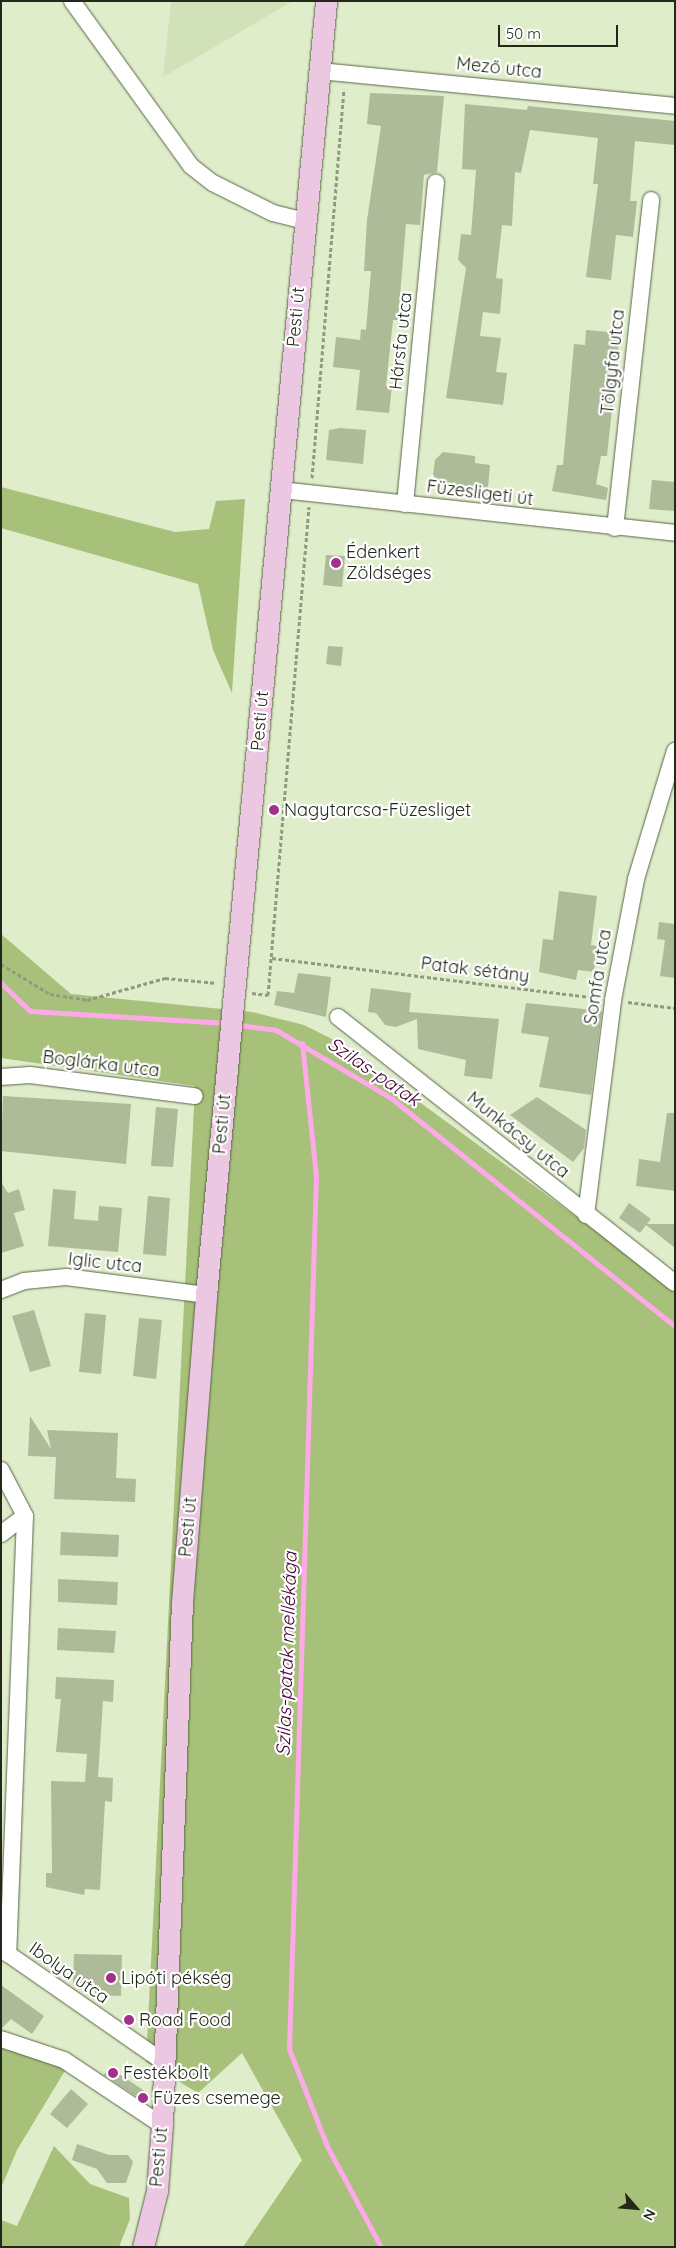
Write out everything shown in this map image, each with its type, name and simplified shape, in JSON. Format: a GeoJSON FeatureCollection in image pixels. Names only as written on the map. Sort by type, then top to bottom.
{"type":"FeatureCollection","features":[{"type":"Feature","properties":{"kind":"main road","name":"Pesti út"},"geometry":{"type":"LineString","coordinates":[[143,2247],[156,2191],[162,2125],[182,1602],[206,1295],[229,1050],[231,994],[281,490],[326,1]]}},
{"type":"Feature","properties":{"kind":"street"},"geometry":{"type":"LineString","coordinates":[[72,1],[191,166],[213,183],[273,213],[305,221]]}},
{"type":"Feature","properties":{"kind":"street","name":"Mező utca"},"geometry":{"type":"LineString","coordinates":[[320,70],[675,106]]}},
{"type":"Feature","properties":{"kind":"street","name":"Hársfa utca"},"geometry":{"type":"LineString","coordinates":[[405,504],[436,182]]}},
{"type":"Feature","properties":{"kind":"street","name":"Tölgyfa utca"},"geometry":{"type":"LineString","coordinates":[[615,528],[651,200]]}},
{"type":"Feature","properties":{"kind":"street","name":"Füzesligeti út"},"geometry":{"type":"LineString","coordinates":[[281,490],[615,528],[675,533]]}},
{"type":"Feature","properties":{"kind":"street","name":"Somfa utca"},"geometry":{"type":"LineString","coordinates":[[586,1215],[613,1000],[636,879],[675,751]]}},
{"type":"Feature","properties":{"kind":"street","name":"Munkácsy utca"},"geometry":{"type":"LineString","coordinates":[[338,1017],[675,1284]]}},
{"type":"Feature","properties":{"kind":"street","name":"Boglárka utca"},"geometry":{"type":"LineString","coordinates":[[1,1077],[30,1075],[195,1096]]}},
{"type":"Feature","properties":{"kind":"street","name":"Iglic utca"},"geometry":{"type":"LineString","coordinates":[[1,1290],[24,1281],[66,1277],[206,1295]]}},
{"type":"Feature","properties":{"kind":"street"},"geometry":{"type":"LineString","coordinates":[[1,1470],[26,1516],[5,1952]]}},
{"type":"Feature","properties":{"kind":"street"},"geometry":{"type":"LineString","coordinates":[[1,1534],[26,1516]]}},
{"type":"Feature","properties":{"kind":"street","name":"Ibolya utca"},"geometry":{"type":"LineString","coordinates":[[5,1952],[165,2063]]}},
{"type":"Feature","properties":{"kind":"street"},"geometry":{"type":"LineString","coordinates":[[1,2039],[64,2060],[162,2125]]}},
{"type":"Feature","properties":{"kind":"path"},"geometry":{"type":"LineString","coordinates":[[1,964],[50,994],[87,1000],[165,978],[226,984],[231,994],[268,995],[345,73]]}},
{"type":"Feature","properties":{"kind":"path","name":"Patak sétány"},"geometry":{"type":"LineString","coordinates":[[272,958],[675,1008]]}},
{"type":"Feature","properties":{"kind":"shaded area"},"geometry":{"type":"Polygon","coordinates":[[[171,1],[293,1],[163,77],[171,1]]]}},
{"type":"Feature","properties":{"kind":"green space"},"geometry":{"type":"Polygon","coordinates":[[[1,487],[175,532],[209,529],[216,501],[245,499],[232,693],[213,650],[198,584],[1,528],[1,487]]]}},
{"type":"Feature","properties":{"kind":"green space"},"geometry":{"type":"Polygon","coordinates":[[[1,934],[71,994],[252,1012],[304,1025],[336,1041],[675,1289],[675,2247],[243,2247],[302,2160],[242,2053],[198,2093],[146,2062],[195,1086],[1,1058],[1,934]]]}},
{"type":"Feature","properties":{"kind":"green space"},"geometry":{"type":"Polygon","coordinates":[[[1,2041],[66,2069],[17,2150],[1,2188],[1,2041]]]}},
{"type":"Feature","properties":{"kind":"green space"},"geometry":{"type":"Polygon","coordinates":[[[54,2146],[90,2184],[129,2198],[130,2219],[119,2247],[1,2247],[1,2220],[17,2226],[54,2146]]]}},
{"type":"Feature","properties":{"kind":"building"},"geometry":{"type":"Polygon","coordinates":[[[370,93],[444,96],[437,172],[424,175],[420,225],[406,224],[398,320],[393,320],[386,386],[392,386],[389,413],[356,410],[360,370],[333,367],[336,337],[360,340],[361,329],[366,330],[371,271],[364,271],[367,220],[381,126],[367,124],[370,93]]]}},
{"type":"Feature","properties":{"kind":"building"},"geometry":{"type":"Polygon","coordinates":[[[465,104],[527,110],[528,106],[675,121],[675,145],[635,141],[630,201],[637,201],[633,237],[616,235],[611,280],[586,277],[598,184],[593,184],[598,138],[530,130],[521,173],[515,172],[512,226],[502,225],[496,278],[503,279],[500,314],[483,312],[480,336],[501,338],[496,372],[507,373],[503,405],[446,398],[466,268],[458,260],[461,234],[471,235],[476,170],[462,169],[465,104]]]}},
{"type":"Feature","properties":{"kind":"building"},"geometry":{"type":"Polygon","coordinates":[[[586,330],[620,333],[607,456],[601,456],[596,484],[608,488],[606,500],[552,491],[557,465],[563,465],[574,344],[585,345],[586,330]]]}},
{"type":"Feature","properties":{"kind":"building"},"geometry":{"type":"Polygon","coordinates":[[[340,428],[366,430],[363,464],[326,460],[329,430],[340,428]]]}},
{"type":"Feature","properties":{"kind":"building"},"geometry":{"type":"Polygon","coordinates":[[[443,452],[475,456],[475,463],[490,465],[488,488],[439,483],[433,475],[435,460],[443,452]]]}},
{"type":"Feature","properties":{"kind":"building"},"geometry":{"type":"Polygon","coordinates":[[[652,480],[675,482],[675,511],[649,509],[652,480]]]}},
{"type":"Feature","properties":{"kind":"building"},"geometry":{"type":"Polygon","coordinates":[[[326,555],[345,556],[342,587],[323,585],[326,555]]]}},
{"type":"Feature","properties":{"kind":"building"},"geometry":{"type":"Polygon","coordinates":[[[328,646],[343,647],[341,666],[326,664],[328,646]]]}},
{"type":"Feature","properties":{"kind":"building"},"geometry":{"type":"Polygon","coordinates":[[[559,891],[597,896],[591,945],[597,946],[594,972],[578,970],[576,980],[539,972],[543,939],[553,940],[559,891]]]}},
{"type":"Feature","properties":{"kind":"building"},"geometry":{"type":"Polygon","coordinates":[[[659,922],[675,924],[675,978],[660,976],[665,940],[657,939],[659,922]]]}},
{"type":"Feature","properties":{"kind":"building"},"geometry":{"type":"Polygon","coordinates":[[[298,973],[331,977],[326,1017],[274,1005],[277,991],[294,993],[298,973]]]}},
{"type":"Feature","properties":{"kind":"building"},"geometry":{"type":"Polygon","coordinates":[[[371,988],[411,993],[409,1012],[499,1019],[492,1079],[464,1076],[466,1060],[418,1049],[417,1019],[396,1027],[385,1025],[376,1013],[368,1012],[371,988]]]}},
{"type":"Feature","properties":{"kind":"building"},"geometry":{"type":"Polygon","coordinates":[[[526,1003],[602,1011],[591,1095],[539,1087],[549,1037],[521,1033],[526,1003]]]}},
{"type":"Feature","properties":{"kind":"building"},"geometry":{"type":"Polygon","coordinates":[[[3,1096],[131,1104],[126,1164],[1,1151],[3,1096]]]}},
{"type":"Feature","properties":{"kind":"building"},"geometry":{"type":"Polygon","coordinates":[[[537,1097],[586,1130],[584,1148],[573,1162],[510,1115],[537,1097]]]}},
{"type":"Feature","properties":{"kind":"building"},"geometry":{"type":"Polygon","coordinates":[[[156,1107],[178,1109],[173,1167],[151,1166],[156,1107]]]}},
{"type":"Feature","properties":{"kind":"building"},"geometry":{"type":"Polygon","coordinates":[[[667,1113],[675,1113],[675,1191],[636,1186],[639,1159],[660,1162],[667,1113]]]}},
{"type":"Feature","properties":{"kind":"building"},"geometry":{"type":"Polygon","coordinates":[[[1,1182],[8,1193],[19,1189],[25,1210],[14,1213],[24,1246],[1,1253],[1,1182]]]}},
{"type":"Feature","properties":{"kind":"building"},"geometry":{"type":"Polygon","coordinates":[[[53,1189],[76,1191],[74,1219],[98,1221],[99,1206],[122,1208],[118,1252],[48,1246],[53,1189]]]}},
{"type":"Feature","properties":{"kind":"building"},"geometry":{"type":"Polygon","coordinates":[[[148,1196],[170,1198],[166,1256],[143,1254],[148,1196]]]}},
{"type":"Feature","properties":{"kind":"building"},"geometry":{"type":"Polygon","coordinates":[[[629,1203],[651,1219],[647,1224],[675,1224],[675,1248],[646,1225],[640,1233],[619,1218],[629,1203]]]}},
{"type":"Feature","properties":{"kind":"building"},"geometry":{"type":"Polygon","coordinates":[[[34,1310],[51,1366],[30,1372],[12,1316],[34,1310]]]}},
{"type":"Feature","properties":{"kind":"building"},"geometry":{"type":"Polygon","coordinates":[[[85,1313],[106,1315],[101,1374],[79,1372],[85,1313]]]}},
{"type":"Feature","properties":{"kind":"building"},"geometry":{"type":"Polygon","coordinates":[[[139,1318],[162,1320],[156,1379],[133,1376],[139,1318]]]}},
{"type":"Feature","properties":{"kind":"building"},"geometry":{"type":"Polygon","coordinates":[[[30,1416],[51,1449],[47,1430],[118,1433],[116,1478],[136,1479],[135,1502],[54,1499],[56,1457],[28,1456],[30,1416]]]}},
{"type":"Feature","properties":{"kind":"building"},"geometry":{"type":"Polygon","coordinates":[[[61,1532],[119,1535],[118,1557],[60,1555],[61,1532]]]}},
{"type":"Feature","properties":{"kind":"building"},"geometry":{"type":"Polygon","coordinates":[[[58,1579],[118,1582],[117,1605],[58,1602],[58,1579]]]}},
{"type":"Feature","properties":{"kind":"building"},"geometry":{"type":"Polygon","coordinates":[[[58,1628],[116,1631],[114,1653],[57,1650],[58,1628]]]}},
{"type":"Feature","properties":{"kind":"building"},"geometry":{"type":"Polygon","coordinates":[[[56,1677],[114,1680],[113,1702],[103,1701],[98,1777],[113,1778],[112,1802],[105,1801],[100,1890],[85,1889],[84,1895],[46,1887],[46,1873],[52,1873],[51,1781],[85,1782],[87,1754],[56,1752],[61,1699],[55,1699],[56,1677]]]}},
{"type":"Feature","properties":{"kind":"building"},"geometry":{"type":"Polygon","coordinates":[[[74,1954],[122,1955],[121,1996],[95,1995],[95,1983],[73,1983],[74,1954]]]}},
{"type":"Feature","properties":{"kind":"building"},"geometry":{"type":"Polygon","coordinates":[[[1,1985],[44,2016],[32,2034],[11,2019],[1,2029],[1,1985]]]}},
{"type":"Feature","properties":{"kind":"building"},"geometry":{"type":"Polygon","coordinates":[[[109,2067],[149,2094],[145,2102],[104,2075],[109,2067]]]}},
{"type":"Feature","properties":{"kind":"building"},"geometry":{"type":"Polygon","coordinates":[[[71,2089],[88,2104],[67,2128],[50,2114],[71,2089]]]}},
{"type":"Feature","properties":{"kind":"building"},"geometry":{"type":"Polygon","coordinates":[[[77,2144],[109,2155],[128,2155],[133,2162],[126,2183],[107,2183],[97,2169],[72,2160],[77,2144]]]}},
{"type":"Feature","properties":{"kind":"waterway","name":"Szilas-patak"},"geometry":{"type":"LineString","coordinates":[[1,983],[30,1011],[226,1023]]}},
{"type":"Feature","properties":{"kind":"waterway","name":"Szilas-patak"},"geometry":{"type":"LineString","coordinates":[[237,1025],[276,1030],[391,1098],[675,1326]]}},
{"type":"Feature","properties":{"kind":"waterway","name":"Szilas-patak mellékága"},"geometry":{"type":"LineString","coordinates":[[302,1043],[316,1176],[289,2049],[327,2146],[381,2247]]}},
{"type":"Feature","properties":{"kind":"place","name":"Édenkert Zöldséges"},"geometry":{"type":"Point","coordinates":[336,563]}},
{"type":"Feature","properties":{"kind":"place","name":"Nagytarcsa-Füzesliget"},"geometry":{"type":"Point","coordinates":[274,810]}},
{"type":"Feature","properties":{"kind":"place","name":"Lipóti pékség"},"geometry":{"type":"Point","coordinates":[111,1978]}},
{"type":"Feature","properties":{"kind":"place","name":"Road Food"},"geometry":{"type":"Point","coordinates":[129,2020]}},
{"type":"Feature","properties":{"kind":"place","name":"Festékbolt"},"geometry":{"type":"Point","coordinates":[113,2073]}},
{"type":"Feature","properties":{"kind":"place","name":"Füzes csemege"},"geometry":{"type":"Point","coordinates":[143,2098]}}]}
